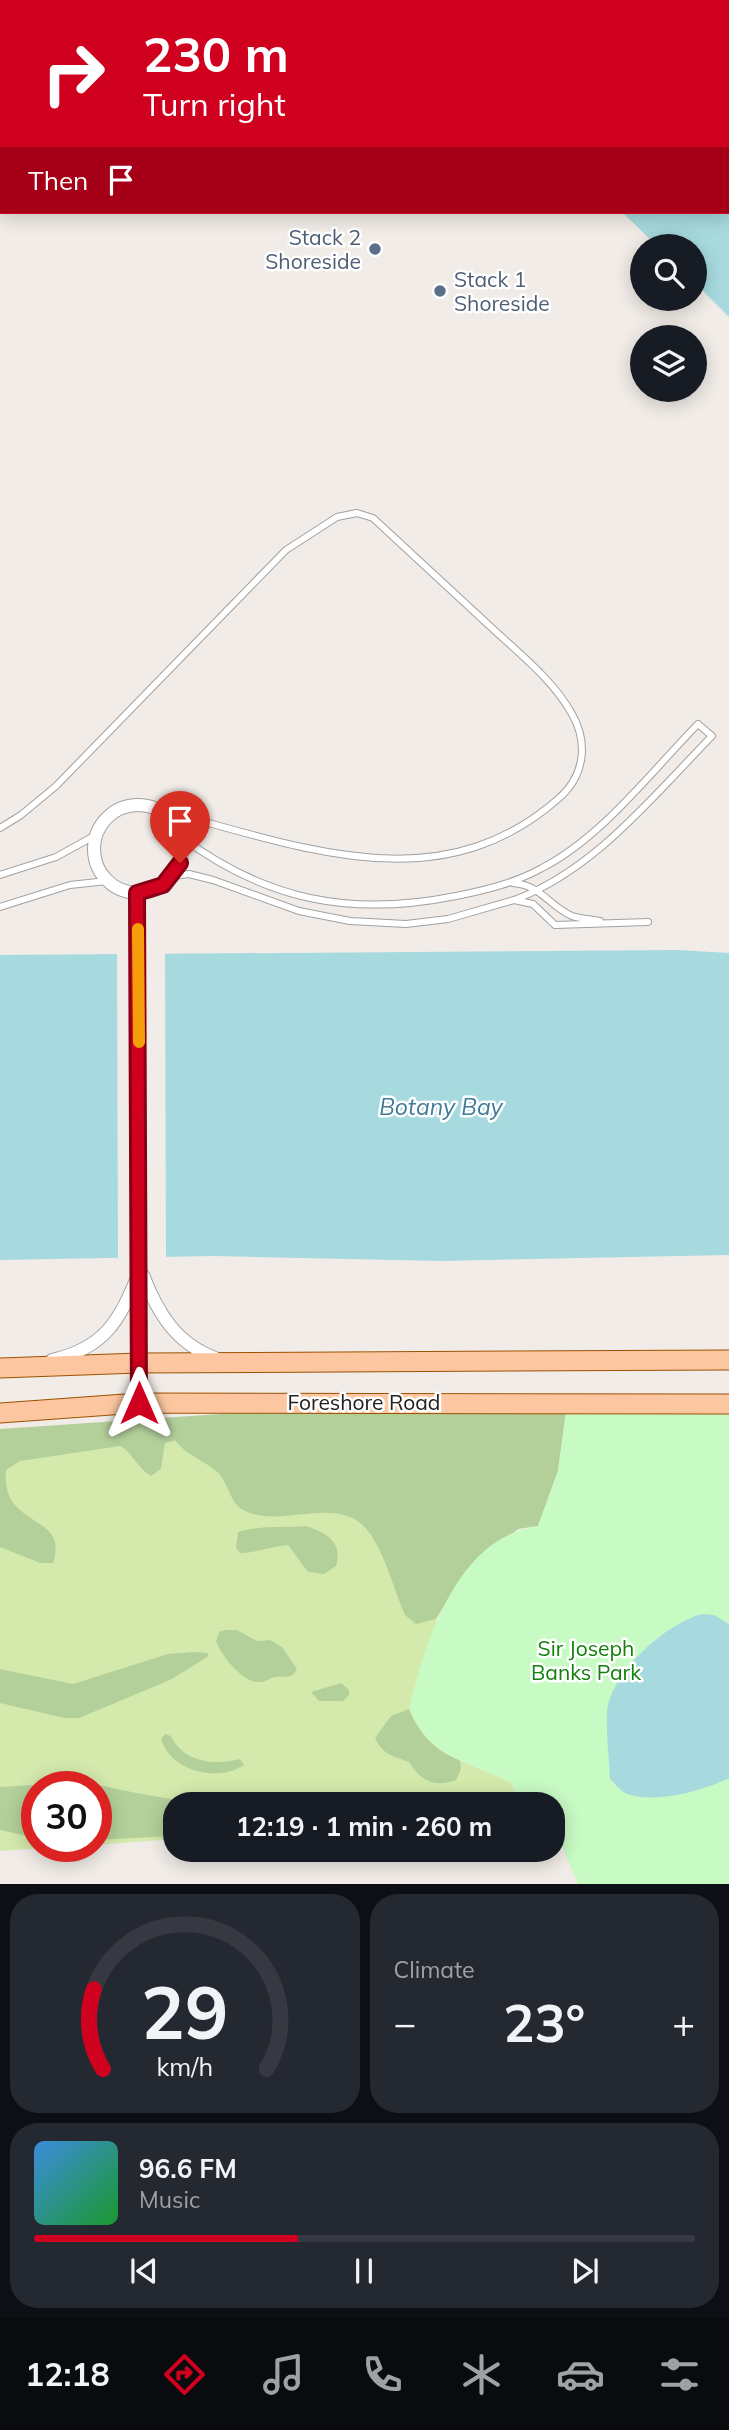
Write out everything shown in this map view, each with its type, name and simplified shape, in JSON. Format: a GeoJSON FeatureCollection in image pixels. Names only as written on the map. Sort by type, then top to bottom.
{"type":"FeatureCollection","features":[{"type":"Feature","properties":{"kind":"main road","name":"Foreshore Road"},"geometry":{"type":"LineString","coordinates":[[10,1368],[139,1363],[729,1360]]}},
{"type":"Feature","properties":{"kind":"main road","name":"Foreshore Road"},"geometry":{"type":"LineString","coordinates":[[0,1413],[139,1403],[356,1401],[729,1404]]}},
{"type":"Feature","properties":{"kind":"street"},"geometry":{"type":"LineString","coordinates":[[125,807],[152,807],[164,814],[180,836],[182,850],[173,876],[151,891],[137,893],[116,888],[107,881],[95,860],[96,835],[102,823],[125,807]]}},
{"type":"Feature","properties":{"kind":"street"},"geometry":{"type":"LineString","coordinates":[[137,893],[139,1403]]}},
{"type":"Feature","properties":{"kind":"street"},"geometry":{"type":"LineString","coordinates":[[140,1268],[151,1296],[174,1332],[200,1352],[229,1362]]}},
{"type":"Feature","properties":{"kind":"street"},"geometry":{"type":"LineString","coordinates":[[10,1368],[58,1359],[96,1343],[110,1330],[122,1310],[140,1268]]}},
{"type":"Feature","properties":{"kind":"lane"},"geometry":{"type":"LineString","coordinates":[[0,828],[21,815],[56,786],[286,550],[316,528],[337,517],[356,513],[373,518],[525,659],[564,701],[580,736],[581,768],[572,786],[549,807],[521,827],[485,846],[429,860],[353,858],[152,807]]}},
{"type":"Feature","properties":{"kind":"lane"},"geometry":{"type":"LineString","coordinates":[[173,876],[189,874],[213,880],[299,911],[351,921],[406,924],[448,919],[540,890],[603,844],[712,736],[698,724],[606,821],[543,868],[509,883],[410,905],[348,905],[279,891],[226,868],[180,836]]}},
{"type":"Feature","properties":{"kind":"lane"},"geometry":{"type":"LineString","coordinates":[[0,875],[56,857],[96,835]]}},
{"type":"Feature","properties":{"kind":"lane"},"geometry":{"type":"LineString","coordinates":[[0,907],[70,885],[107,881]]}},
{"type":"Feature","properties":{"kind":"lane"},"geometry":{"type":"LineString","coordinates":[[509,883],[526,884],[540,890],[574,917],[609,922]]}},
{"type":"Feature","properties":{"kind":"lane"},"geometry":{"type":"LineString","coordinates":[[514,900],[533,904],[555,925],[648,922]]}},
{"type":"Feature","properties":{"kind":"green space"},"geometry":{"type":"Polygon","coordinates":[[[250,1412],[566,1412],[558,1471],[538,1526],[518,1529],[458,1583],[436,1619],[416,1624],[405,1615],[374,1540],[356,1520],[342,1514],[276,1516],[245,1511],[233,1500],[221,1476],[175,1440],[165,1443],[161,1469],[151,1476],[120,1446],[20,1461],[6,1470],[7,1489],[13,1503],[52,1535],[56,1547],[53,1563],[40,1563],[0,1547],[0,1429],[250,1412]]]}},
{"type":"Feature","properties":{"kind":"green space"},"geometry":{"type":"Polygon","coordinates":[[[566,1412],[436,1619],[439,1752],[511,1782],[515,1792],[163,1792],[163,1840],[112,1844],[112,1771],[21,1771],[21,1850],[0,1851],[0,1429],[566,1412]]]}},
{"type":"Feature","properties":{"kind":"green space","name":"Sir Joseph Banks Park"},"geometry":{"type":"Polygon","coordinates":[[[566,1412],[729,1413],[729,1884],[578,1884],[565,1853],[565,1792],[515,1792],[511,1782],[439,1749],[418,1726],[409,1709],[425,1653],[450,1596],[466,1571],[486,1550],[510,1534],[538,1526],[558,1471],[566,1412]]]}},
{"type":"Feature","properties":{"kind":"green space"},"geometry":{"type":"Polygon","coordinates":[[[306,1526],[327,1535],[335,1545],[338,1558],[336,1566],[324,1574],[308,1572],[288,1545],[246,1553],[240,1553],[236,1548],[238,1532],[306,1526]]]}},
{"type":"Feature","properties":{"kind":"green space"},"geometry":{"type":"Polygon","coordinates":[[[237,1630],[257,1641],[270,1640],[282,1647],[297,1669],[291,1676],[274,1677],[262,1682],[247,1678],[228,1661],[216,1641],[219,1632],[237,1630]]]}},
{"type":"Feature","properties":{"kind":"green space"},"geometry":{"type":"Polygon","coordinates":[[[207,1653],[209,1656],[170,1680],[79,1718],[64,1718],[0,1703],[0,1669],[73,1684],[168,1654],[207,1653]]]}},
{"type":"Feature","properties":{"kind":"green space"},"geometry":{"type":"Polygon","coordinates":[[[341,1683],[349,1690],[349,1695],[343,1701],[319,1701],[311,1692],[341,1683]]]}},
{"type":"Feature","properties":{"kind":"green space"},"geometry":{"type":"Polygon","coordinates":[[[409,1709],[418,1727],[429,1740],[460,1760],[461,1769],[456,1780],[441,1783],[429,1781],[418,1774],[409,1762],[389,1754],[378,1744],[375,1738],[391,1716],[409,1709]]]}},
{"type":"Feature","properties":{"kind":"green space"},"geometry":{"type":"Polygon","coordinates":[[[165,1734],[171,1736],[176,1745],[191,1757],[210,1762],[240,1759],[244,1765],[221,1773],[196,1771],[174,1759],[166,1750],[161,1739],[165,1734]]]}},
{"type":"Feature","properties":{"kind":"green space"},"geometry":{"type":"Polygon","coordinates":[[[21,1786],[21,1835],[0,1830],[0,1787],[21,1786]]]}},
{"type":"Feature","properties":{"kind":"green space"},"geometry":{"type":"Polygon","coordinates":[[[112,1788],[163,1797],[163,1837],[112,1839],[112,1788]]]}},
{"type":"Feature","properties":{"kind":"water"},"geometry":{"type":"Polygon","coordinates":[[[624,214],[729,214],[729,317],[707,295],[707,234],[645,234],[624,214]]]}},
{"type":"Feature","properties":{"kind":"water","name":"Botany Bay"},"geometry":{"type":"Polygon","coordinates":[[[678,950],[729,953],[729,1255],[441,1261],[214,1256],[0,1260],[0,955],[678,950]]]}},
{"type":"Feature","properties":{"kind":"water"},"geometry":{"type":"Polygon","coordinates":[[[702,1614],[714,1615],[729,1624],[729,1778],[679,1795],[651,1798],[627,1794],[610,1779],[607,1713],[610,1698],[629,1667],[656,1639],[687,1619],[702,1614]]]}},
{"type":"Feature","properties":{"kind":"pier"},"geometry":{"type":"Polygon","coordinates":[[[165,949],[166,1260],[118,1261],[117,950],[165,949]]]}},
{"type":"Feature","properties":{"kind":"slow traffic"},"geometry":{"type":"LineString","coordinates":[[138,929],[139,1042]]}},
{"type":"Feature","properties":{"kind":"place","name":"Stack 2 Shoreside"},"geometry":{"type":"Point","coordinates":[375,249]}},
{"type":"Feature","properties":{"kind":"place","name":"Stack 1 Shoreside"},"geometry":{"type":"Point","coordinates":[440,291]}},
{"type":"Feature","properties":{"kind":"route"},"geometry":{"type":"LineString","coordinates":[[139,1403],[137,893],[151,891],[163,885],[173,876],[180,863]]}}]}
